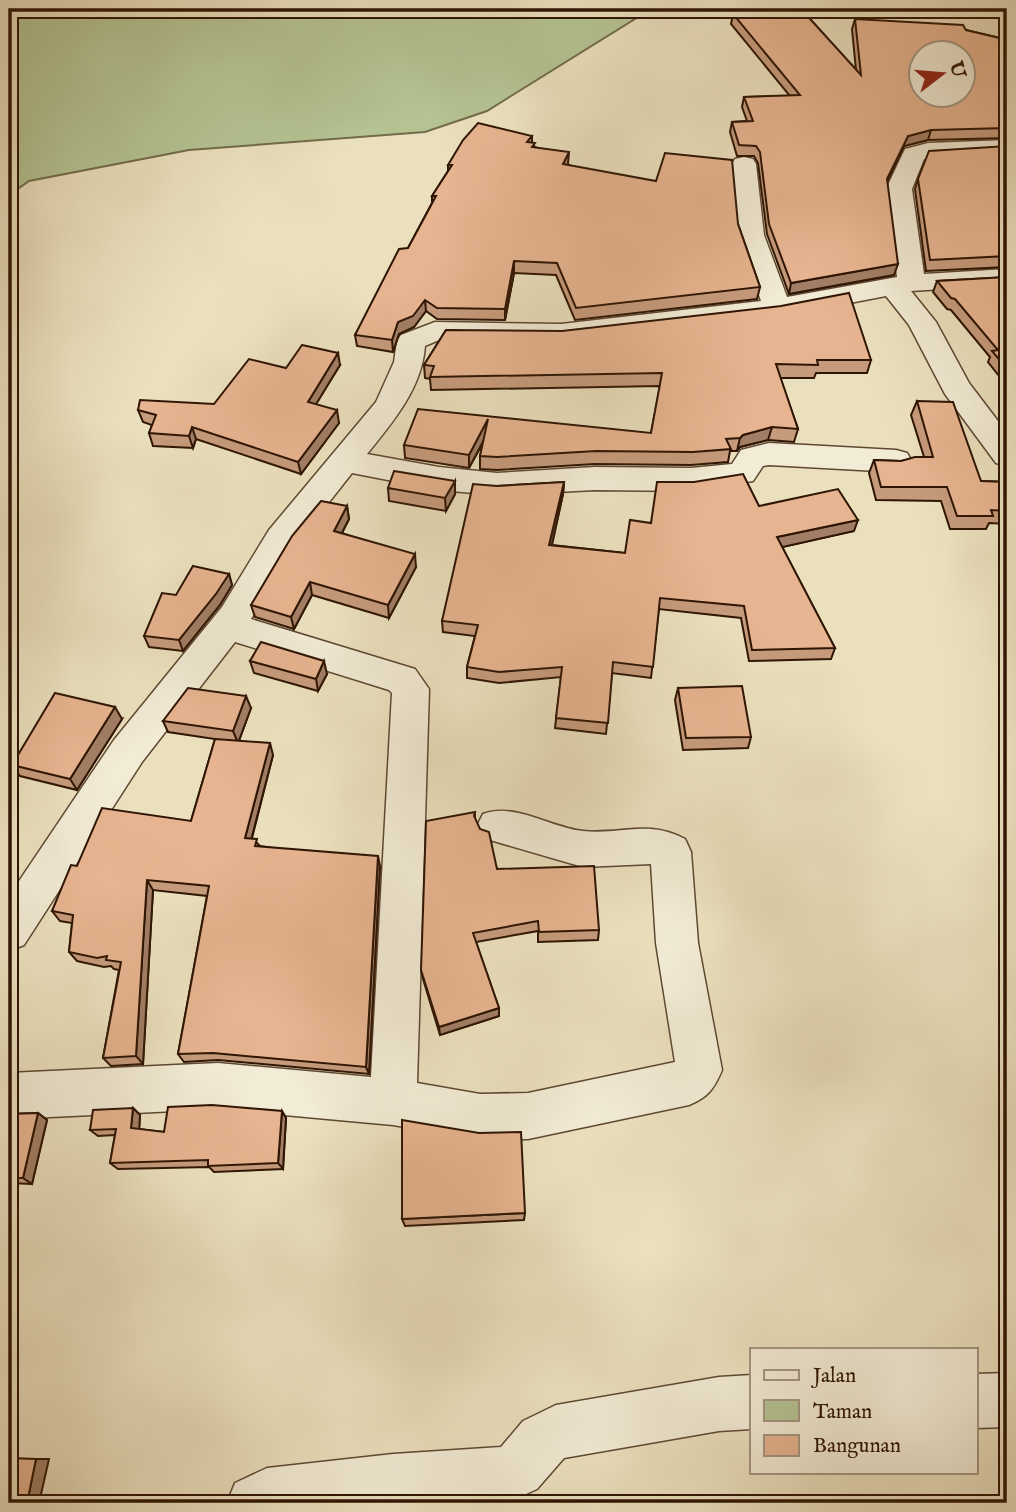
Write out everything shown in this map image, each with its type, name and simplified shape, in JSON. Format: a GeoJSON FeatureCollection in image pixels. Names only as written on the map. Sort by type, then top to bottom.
{"type":"FeatureCollection","features":[{"type":"Feature","properties":{"kind":"street"},"geometry":{"type":"LineString","coordinates":[[1007,147],[928,150],[914,154],[899,189],[902,285],[956,387],[1007,455]]}},
{"type":"Feature","properties":{"kind":"street"},"geometry":{"type":"LineString","coordinates":[[744,164],[751,235],[776,308]]}},
{"type":"Feature","properties":{"kind":"street"},"geometry":{"type":"LineString","coordinates":[[9,930],[128,751],[227,626],[281,539],[389,406],[409,362],[411,341],[435,331],[561,332],[776,308],[902,285],[1007,277]]}},
{"type":"Feature","properties":{"kind":"street"},"geometry":{"type":"LineString","coordinates":[[344,461],[458,481],[496,484],[590,478],[708,480],[742,473],[752,458],[769,454],[896,461]]}},
{"type":"Feature","properties":{"kind":"street"},"geometry":{"type":"LineString","coordinates":[[227,626],[402,679],[411,689],[393,1102]]}},
{"type":"Feature","properties":{"kind":"street"},"geometry":{"type":"LineString","coordinates":[[9,1096],[218,1086],[393,1102],[480,1118],[528,1116],[689,1082],[699,1070],[677,943],[671,852],[660,846],[583,849],[497,826]]}},
{"type":"Feature","properties":{"kind":"street"},"geometry":{"type":"LineString","coordinates":[[978,1402],[1007,1400]]}},
{"type":"Feature","properties":{"kind":"street"},"geometry":{"type":"LineString","coordinates":[[255,1503],[267,1496],[393,1482],[510,1474],[518,1469],[545,1436],[556,1432],[719,1404],[750,1402]]}},
{"type":"Feature","properties":{"kind":"green space"},"geometry":{"type":"Polygon","coordinates":[[[9,9],[651,9],[487,111],[425,132],[189,150],[29,181],[9,195],[9,9]]]}},
{"type":"Feature","properties":{"kind":"building"},"geometry":{"type":"Polygon","coordinates":[[[755,9],[801,9],[861,75],[855,19],[963,25],[966,30],[1004,39],[1007,34],[1007,128],[931,130],[908,136],[887,179],[898,264],[791,283],[769,224],[760,152],[756,146],[739,145],[732,122],[753,121],[744,97],[800,95],[733,14],[755,9]]]}},
{"type":"Feature","properties":{"kind":"building"},"geometry":{"type":"Polygon","coordinates":[[[478,123],[532,136],[527,142],[535,143],[532,147],[569,152],[563,164],[656,181],[665,153],[732,160],[738,224],[760,287],[576,308],[557,263],[514,261],[505,309],[437,308],[425,300],[413,316],[398,322],[392,340],[355,335],[399,249],[408,248],[436,196],[432,196],[452,165],[448,165],[463,140],[478,123]]]}},
{"type":"Feature","properties":{"kind":"building"},"geometry":{"type":"Polygon","coordinates":[[[1007,146],[1007,156],[1004,156],[999,183],[1007,185],[1007,256],[930,260],[918,179],[929,151],[1007,146]]]}},
{"type":"Feature","properties":{"kind":"building"},"geometry":{"type":"Polygon","coordinates":[[[1007,277],[1007,369],[992,351],[998,350],[937,281],[1007,277]]]}},
{"type":"Feature","properties":{"kind":"building"},"geometry":{"type":"Polygon","coordinates":[[[849,293],[871,360],[817,360],[818,365],[776,364],[798,429],[772,427],[740,438],[726,439],[731,449],[480,456],[488,419],[469,455],[404,445],[418,409],[651,433],[662,373],[430,377],[434,366],[424,365],[446,330],[562,331],[781,306],[849,293]]]}},
{"type":"Feature","properties":{"kind":"building"},"geometry":{"type":"Polygon","coordinates":[[[302,345],[338,353],[308,402],[337,410],[298,462],[192,427],[189,436],[149,433],[156,415],[138,410],[140,400],[214,404],[249,359],[286,368],[302,345]]]}},
{"type":"Feature","properties":{"kind":"building"},"geometry":{"type":"Polygon","coordinates":[[[917,401],[953,402],[981,481],[1007,482],[1007,511],[991,510],[993,516],[957,516],[947,487],[881,487],[874,460],[901,461],[915,457],[933,457],[917,401]]]}},
{"type":"Feature","properties":{"kind":"building"},"geometry":{"type":"Polygon","coordinates":[[[394,471],[455,481],[445,498],[388,488],[394,471]]]}},
{"type":"Feature","properties":{"kind":"building"},"geometry":{"type":"Polygon","coordinates":[[[743,474],[759,506],[838,489],[858,520],[777,537],[835,648],[752,650],[744,606],[660,598],[653,667],[613,662],[608,723],[556,718],[562,667],[499,672],[467,667],[478,625],[442,621],[473,484],[497,486],[564,482],[549,545],[625,553],[630,520],[651,523],[657,482],[694,482],[743,474]]]}},
{"type":"Feature","properties":{"kind":"building"},"geometry":{"type":"Polygon","coordinates":[[[321,501],[347,506],[334,531],[415,554],[388,605],[310,582],[291,617],[251,605],[292,536],[321,501]]]}},
{"type":"Feature","properties":{"kind":"building"},"geometry":{"type":"Polygon","coordinates":[[[193,566],[229,574],[179,640],[144,636],[162,593],[176,595],[193,566]]]}},
{"type":"Feature","properties":{"kind":"building"},"geometry":{"type":"Polygon","coordinates":[[[261,642],[324,661],[316,679],[250,661],[261,642]]]}},
{"type":"Feature","properties":{"kind":"building"},"geometry":{"type":"Polygon","coordinates":[[[742,686],[751,737],[686,738],[678,688],[742,686]]]}},
{"type":"Feature","properties":{"kind":"building"},"geometry":{"type":"Polygon","coordinates":[[[188,688],[246,696],[233,731],[163,721],[188,688]]]}},
{"type":"Feature","properties":{"kind":"building"},"geometry":{"type":"Polygon","coordinates":[[[55,693],[115,707],[70,779],[12,765],[55,693]]]}},
{"type":"Feature","properties":{"kind":"building"},"geometry":{"type":"Polygon","coordinates":[[[215,739],[270,743],[245,838],[257,839],[255,846],[378,856],[366,1067],[213,1053],[178,1054],[209,886],[147,880],[136,1056],[103,1058],[121,962],[106,960],[107,956],[97,958],[69,952],[73,915],[52,911],[71,865],[77,866],[102,808],[191,821],[215,739]]]}},
{"type":"Feature","properties":{"kind":"building"},"geometry":{"type":"Polygon","coordinates":[[[475,812],[480,829],[489,832],[497,869],[594,866],[599,930],[539,932],[538,921],[473,933],[499,1008],[439,1027],[421,970],[426,821],[475,812]]]}},
{"type":"Feature","properties":{"kind":"building"},"geometry":{"type":"Polygon","coordinates":[[[212,1105],[282,1111],[278,1163],[208,1166],[208,1160],[110,1163],[116,1129],[90,1130],[93,1110],[133,1108],[131,1128],[164,1132],[168,1107],[212,1105]]]}},
{"type":"Feature","properties":{"kind":"building"},"geometry":{"type":"Polygon","coordinates":[[[38,1113],[23,1178],[9,1178],[9,1114],[38,1113]]]}},
{"type":"Feature","properties":{"kind":"building"},"geometry":{"type":"Polygon","coordinates":[[[402,1120],[479,1133],[521,1132],[525,1213],[402,1219],[402,1120]]]}},
{"type":"Feature","properties":{"kind":"building"},"geometry":{"type":"Polygon","coordinates":[[[9,1458],[36,1459],[27,1503],[9,1503],[9,1458]]]}}]}
